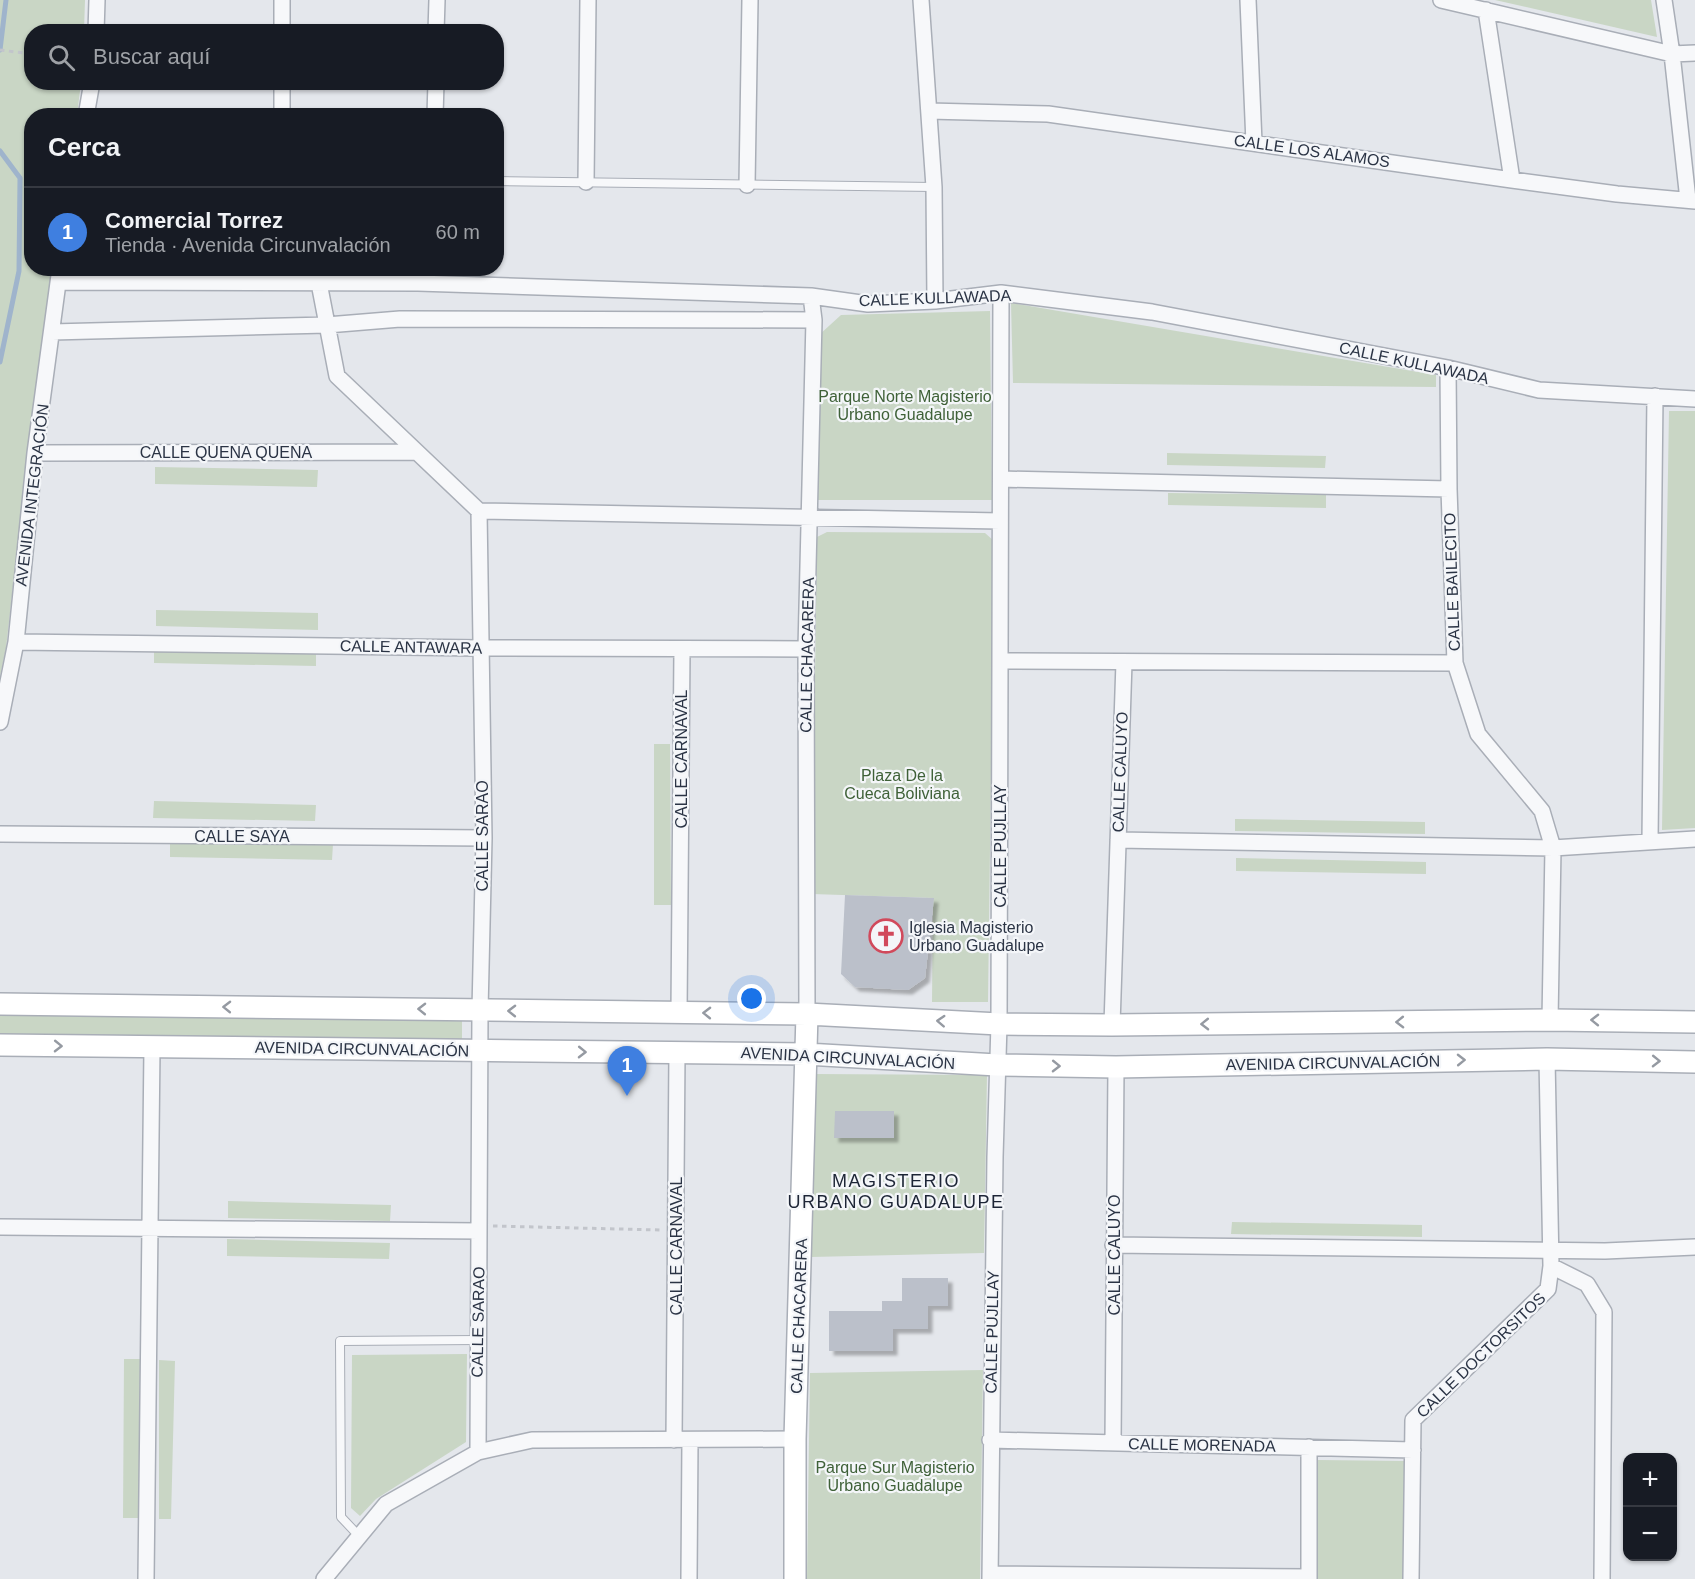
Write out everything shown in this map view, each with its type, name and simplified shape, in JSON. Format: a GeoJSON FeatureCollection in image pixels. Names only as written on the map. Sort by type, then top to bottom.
{"type":"FeatureCollection","features":[{"type":"Feature","properties":{"kind":"main road"},"geometry":{"type":"LineString","coordinates":[[0,1004],[807,1014],[999,1024],[1112,1025],[1550,1020],[1695,1022]]}},
{"type":"Feature","properties":{"kind":"main road","name":"CALLE CHACARERA"},"geometry":{"type":"LineString","coordinates":[[795,1579],[795,1439],[807,1014]]}},
{"type":"Feature","properties":{"kind":"main road","name":"AVENIDA CIRCUNVALACIÓN"},"geometry":{"type":"LineString","coordinates":[[0,1045],[806,1054],[997,1065],[1116,1067],[1547,1059],[1695,1062]]}},
{"type":"Feature","properties":{"kind":"street"},"geometry":{"type":"LineString","coordinates":[[96,24],[97,0]]}},
{"type":"Feature","properties":{"kind":"street"},"geometry":{"type":"LineString","coordinates":[[282,0],[282,24]]}},
{"type":"Feature","properties":{"kind":"street"},"geometry":{"type":"LineString","coordinates":[[436,24],[437,0]]}},
{"type":"Feature","properties":{"kind":"street"},"geometry":{"type":"LineString","coordinates":[[586,182],[588,0]]}},
{"type":"Feature","properties":{"kind":"street"},"geometry":{"type":"LineString","coordinates":[[747,185],[750,0]]}},
{"type":"Feature","properties":{"kind":"street"},"geometry":{"type":"LineString","coordinates":[[921,0],[934,187],[935,301]]}},
{"type":"Feature","properties":{"kind":"street"},"geometry":{"type":"LineString","coordinates":[[1248,0],[1254,143]]}},
{"type":"Feature","properties":{"kind":"street"},"geometry":{"type":"LineString","coordinates":[[1441,0],[1672,54],[1695,53]]}},
{"type":"Feature","properties":{"kind":"street"},"geometry":{"type":"LineString","coordinates":[[1664,0],[1692,200]]}},
{"type":"Feature","properties":{"kind":"street"},"geometry":{"type":"LineString","coordinates":[[1485,10],[1512,180]]}},
{"type":"Feature","properties":{"kind":"street"},"geometry":{"type":"LineString","coordinates":[[87,108],[91,90]]}},
{"type":"Feature","properties":{"kind":"street"},"geometry":{"type":"LineString","coordinates":[[282,90],[282,108]]}},
{"type":"Feature","properties":{"kind":"street"},"geometry":{"type":"LineString","coordinates":[[435,108],[436,90]]}},
{"type":"Feature","properties":{"kind":"street","name":"CALLE LOS ALAMOS"},"geometry":{"type":"LineString","coordinates":[[929,111],[1048,114],[1512,180],[1617,194],[1692,200]]}},
{"type":"Feature","properties":{"kind":"street","name":"AVENIDA INTEGRACIÓN"},"geometry":{"type":"LineString","coordinates":[[0,722],[16,642],[35,453],[59,276]]}},
{"type":"Feature","properties":{"kind":"street","name":"CALLE KULLAWADA"},"geometry":{"type":"LineString","coordinates":[[92,276],[319,283],[429,283],[811,296],[868,304],[935,301],[1001,292],[1152,312],[1448,368],[1539,390],[1695,399]]}},
{"type":"Feature","properties":{"kind":"street"},"geometry":{"type":"LineString","coordinates":[[319,283],[337,376],[479,511],[1000,521]]}},
{"type":"Feature","properties":{"kind":"street","name":"CALLE PUJLLAY"},"geometry":{"type":"LineString","coordinates":[[990,1576],[990,1440],[999,1024],[1001,292]]}},
{"type":"Feature","properties":{"kind":"street","name":"CALLE CHACARERA"},"geometry":{"type":"LineString","coordinates":[[807,1014],[806,649],[814,320],[811,296]]}},
{"type":"Feature","properties":{"kind":"street"},"geometry":{"type":"LineString","coordinates":[[52,332],[327,325],[400,319],[814,320]]}},
{"type":"Feature","properties":{"kind":"street","name":"CALLE BAILECITO"},"geometry":{"type":"LineString","coordinates":[[1448,368],[1449,489],[1455,663],[1478,734],[1542,811],[1553,848],[1550,1020]]}},
{"type":"Feature","properties":{"kind":"street"},"geometry":{"type":"LineString","coordinates":[[1650,840],[1655,396]]}},
{"type":"Feature","properties":{"kind":"street","name":"CALLE QUENA QUENA"},"geometry":{"type":"LineString","coordinates":[[35,453],[416,452]]}},
{"type":"Feature","properties":{"kind":"street"},"geometry":{"type":"LineString","coordinates":[[1001,479],[1449,489]]}},
{"type":"Feature","properties":{"kind":"street","name":"CALLE SARAO"},"geometry":{"type":"LineString","coordinates":[[478,1452],[480,1010],[484,838],[479,511]]}},
{"type":"Feature","properties":{"kind":"street","name":"CALLE ANTAWARA"},"geometry":{"type":"LineString","coordinates":[[16,642],[480,648],[806,649]]}},
{"type":"Feature","properties":{"kind":"street","name":"CALLE CARNAVAL"},"geometry":{"type":"LineString","coordinates":[[679,1012],[682,649]]}},
{"type":"Feature","properties":{"kind":"street"},"geometry":{"type":"LineString","coordinates":[[1000,662],[1455,663]]}},
{"type":"Feature","properties":{"kind":"street","name":"CALLE CALUYO"},"geometry":{"type":"LineString","coordinates":[[1112,1025],[1124,662]]}},
{"type":"Feature","properties":{"kind":"street","name":"CALLE SAYA"},"geometry":{"type":"LineString","coordinates":[[0,834],[484,838]]}},
{"type":"Feature","properties":{"kind":"street"},"geometry":{"type":"LineString","coordinates":[[1118,840],[1553,848],[1650,840],[1695,839]]}},
{"type":"Feature","properties":{"kind":"street"},"geometry":{"type":"LineString","coordinates":[[146,1579],[152,1048]]}},
{"type":"Feature","properties":{"kind":"street","name":"CALLE CARNAVAL"},"geometry":{"type":"LineString","coordinates":[[674,1440],[677,1052]]}},
{"type":"Feature","properties":{"kind":"street","name":"CALLE DOCTORSITOS"},"geometry":{"type":"LineString","coordinates":[[1412,1579],[1413,1420],[1548,1289],[1551,1266],[1547,1059]]}},
{"type":"Feature","properties":{"kind":"street","name":"CALLE CALUYO"},"geometry":{"type":"LineString","coordinates":[[1113,1443],[1116,1067]]}},
{"type":"Feature","properties":{"kind":"street"},"geometry":{"type":"LineString","coordinates":[[0,1227],[479,1228]]}},
{"type":"Feature","properties":{"kind":"street"},"geometry":{"type":"LineString","coordinates":[[1113,1245],[1605,1251],[1695,1247]]}},
{"type":"Feature","properties":{"kind":"street"},"geometry":{"type":"LineString","coordinates":[[1551,1266],[1587,1284],[1604,1312],[1602,1579]]}},
{"type":"Feature","properties":{"kind":"street"},"geometry":{"type":"LineString","coordinates":[[324,1579],[386,1504],[478,1452],[532,1440],[795,1439]]}},
{"type":"Feature","properties":{"kind":"street"},"geometry":{"type":"LineString","coordinates":[[688,1579],[690,1440]]}},
{"type":"Feature","properties":{"kind":"street","name":"CALLE MORENADA"},"geometry":{"type":"LineString","coordinates":[[990,1440],[1413,1450]]}},
{"type":"Feature","properties":{"kind":"street"},"geometry":{"type":"LineString","coordinates":[[990,1576],[1309,1578],[1309,1447]]}},
{"type":"Feature","properties":{"kind":"lane"},"geometry":{"type":"LineString","coordinates":[[504,181],[934,187]]}},
{"type":"Feature","properties":{"kind":"lane"},"geometry":{"type":"LineString","coordinates":[[359,1536],[341,1517],[340,1341],[478,1340]]}},
{"type":"Feature","properties":{"kind":"path"},"geometry":{"type":"LineString","coordinates":[[0,50],[24,53]]}},
{"type":"Feature","properties":{"kind":"path"},"geometry":{"type":"LineString","coordinates":[[479,1228],[676,1230]]}},
{"type":"Feature","properties":{"kind":"green space"},"geometry":{"type":"Polygon","coordinates":[[[0,0],[85,0],[84,24],[24,24],[24,90],[80,90],[78,108],[24,108],[24,276],[54,276],[28,454],[6,648],[0,676],[0,0]]]}},
{"type":"Feature","properties":{"kind":"green space"},"geometry":{"type":"Polygon","coordinates":[[[1495,0],[1651,0],[1657,37],[1495,0]]]}},
{"type":"Feature","properties":{"kind":"green space"},"geometry":{"type":"Polygon","coordinates":[[[1011,303],[1436,375],[1436,387],[1013,383],[1011,303]]]}},
{"type":"Feature","properties":{"kind":"green space","name":"Parque Norte Magisterio Urbano Guadalupe"},"geometry":{"type":"Polygon","coordinates":[[[990,311],[992,500],[818,500],[819,335],[841,315],[990,311]]]}},
{"type":"Feature","properties":{"kind":"green space"},"geometry":{"type":"Polygon","coordinates":[[[1669,411],[1695,411],[1695,828],[1662,830],[1669,411]]]}},
{"type":"Feature","properties":{"kind":"green space"},"geometry":{"type":"Polygon","coordinates":[[[1167,453],[1326,456],[1325,468],[1167,465],[1167,453]]]}},
{"type":"Feature","properties":{"kind":"green space"},"geometry":{"type":"Polygon","coordinates":[[[155,467],[318,470],[317,487],[155,484],[155,467]]]}},
{"type":"Feature","properties":{"kind":"green space"},"geometry":{"type":"Polygon","coordinates":[[[1168,493],[1326,495],[1326,508],[1168,505],[1168,493]]]}},
{"type":"Feature","properties":{"kind":"green space","name":"Plaza De la Cueca Boliviana"},"geometry":{"type":"Polygon","coordinates":[[[827,532],[985,533],[994,541],[988,1002],[932,1002],[933,898],[812,894],[817,537],[827,532]]]}},
{"type":"Feature","properties":{"kind":"green space"},"geometry":{"type":"Polygon","coordinates":[[[156,610],[318,613],[318,630],[156,626],[156,610]]]}},
{"type":"Feature","properties":{"kind":"green space"},"geometry":{"type":"Polygon","coordinates":[[[154,647],[316,650],[316,666],[154,663],[154,647]]]}},
{"type":"Feature","properties":{"kind":"green space"},"geometry":{"type":"Polygon","coordinates":[[[654,744],[670,744],[671,905],[654,905],[654,744]]]}},
{"type":"Feature","properties":{"kind":"green space"},"geometry":{"type":"Polygon","coordinates":[[[154,801],[316,805],[315,821],[153,818],[154,801]]]}},
{"type":"Feature","properties":{"kind":"green space"},"geometry":{"type":"Polygon","coordinates":[[[1235,819],[1425,822],[1425,834],[1235,831],[1235,819]]]}},
{"type":"Feature","properties":{"kind":"green space"},"geometry":{"type":"Polygon","coordinates":[[[170,841],[333,844],[332,860],[170,857],[170,841]]]}},
{"type":"Feature","properties":{"kind":"green space"},"geometry":{"type":"Polygon","coordinates":[[[1236,858],[1426,862],[1426,874],[1236,871],[1236,858]]]}},
{"type":"Feature","properties":{"kind":"green space"},"geometry":{"type":"Polygon","coordinates":[[[0,1015],[462,1019],[462,1041],[0,1034],[0,1015]]]}},
{"type":"Feature","properties":{"kind":"green space"},"geometry":{"type":"Polygon","coordinates":[[[813,1074],[987,1075],[984,1253],[811,1257],[813,1074]]]}},
{"type":"Feature","properties":{"kind":"green space"},"geometry":{"type":"Polygon","coordinates":[[[228,1201],[391,1205],[390,1221],[228,1218],[228,1201]]]}},
{"type":"Feature","properties":{"kind":"green space"},"geometry":{"type":"Polygon","coordinates":[[[1232,1222],[1422,1225],[1422,1237],[1231,1234],[1232,1222]]]}},
{"type":"Feature","properties":{"kind":"green space"},"geometry":{"type":"Polygon","coordinates":[[[227,1239],[390,1243],[389,1259],[227,1256],[227,1239]]]}},
{"type":"Feature","properties":{"kind":"green space"},"geometry":{"type":"Polygon","coordinates":[[[467,1354],[466,1442],[376,1499],[360,1516],[351,1508],[352,1355],[467,1354]]]}},
{"type":"Feature","properties":{"kind":"green space"},"geometry":{"type":"Polygon","coordinates":[[[124,1359],[140,1359],[139,1518],[123,1518],[124,1359]]]}},
{"type":"Feature","properties":{"kind":"green space"},"geometry":{"type":"Polygon","coordinates":[[[159,1360],[175,1361],[171,1519],[159,1519],[159,1360]]]}},
{"type":"Feature","properties":{"kind":"green space","name":"Parque Sur Magisterio Urbano Guadalupe"},"geometry":{"type":"Polygon","coordinates":[[[983,1370],[980,1579],[807,1579],[810,1373],[983,1370]]]}},
{"type":"Feature","properties":{"kind":"green space"},"geometry":{"type":"Polygon","coordinates":[[[1318,1460],[1406,1461],[1404,1579],[1316,1579],[1318,1460]]]}},
{"type":"Feature","properties":{"kind":"building","name":"Iglesia Magisterio Urbano Guadalupe"},"geometry":{"type":"Polygon","coordinates":[[[845,895],[934,898],[925,978],[908,990],[855,987],[841,974],[845,895]]]}},
{"type":"Feature","properties":{"kind":"building"},"geometry":{"type":"Polygon","coordinates":[[[835,1111],[894,1111],[894,1138],[834,1138],[835,1111]]]}},
{"type":"Feature","properties":{"kind":"building"},"geometry":{"type":"Polygon","coordinates":[[[902,1278],[948,1278],[948,1306],[928,1306],[928,1329],[893,1329],[893,1351],[829,1351],[829,1311],[882,1311],[882,1301],[902,1301],[902,1278]]]}},
{"type":"Feature","properties":{"kind":"waterway"},"geometry":{"type":"LineString","coordinates":[[0,50],[6,0]]}},
{"type":"Feature","properties":{"kind":"waterway"},"geometry":{"type":"LineString","coordinates":[[0,151],[20,178],[19,271],[0,362]]}},
{"type":"Feature","properties":{"kind":"place","name":"Iglesia Magisterio Urbano Guadalupe"},"geometry":{"type":"Point","coordinates":[886,936]}},
{"type":"Feature","properties":{"kind":"place","name":"Comercial Torrez"},"geometry":{"type":"Point","coordinates":[627,1096]}},
{"type":"Feature","properties":{"kind":"district","name":"MAGISTERIO URBANO GUADALUPE"},"geometry":{"type":"Point","coordinates":[896,1191]}}]}
